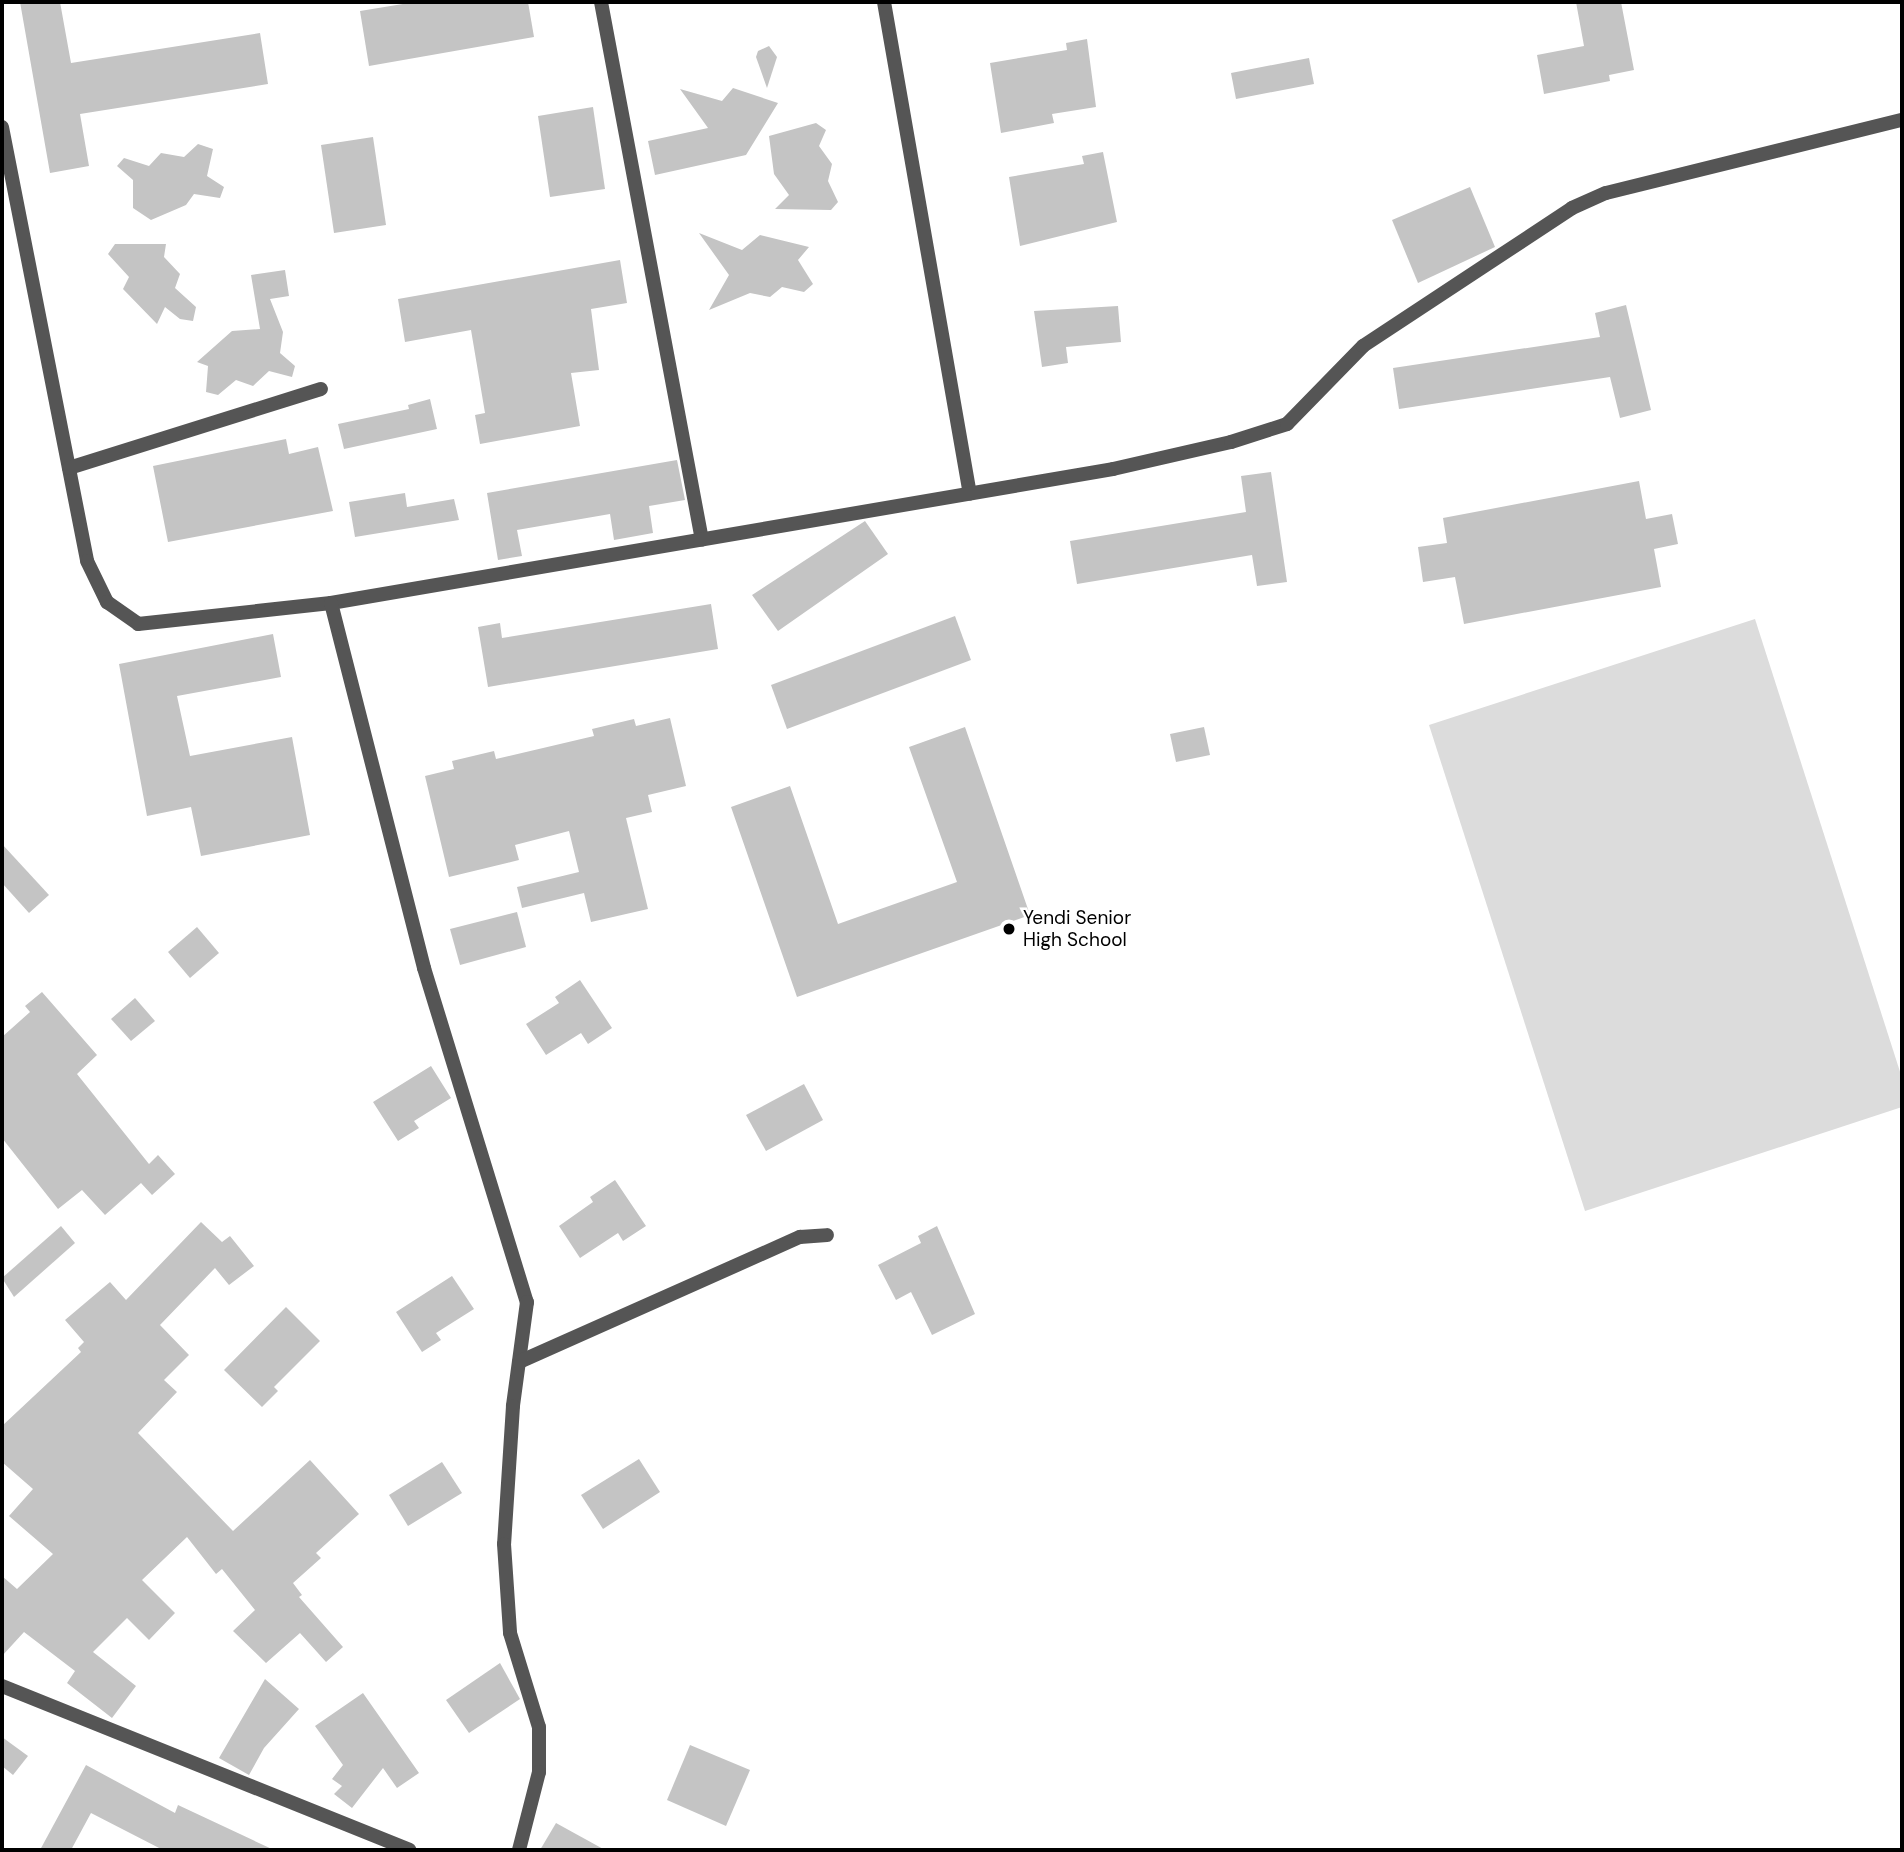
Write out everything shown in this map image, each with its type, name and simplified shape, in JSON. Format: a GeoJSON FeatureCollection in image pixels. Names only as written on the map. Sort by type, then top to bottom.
{"type":"FeatureCollection","features":[{"type":"Feature","properties":{"kind":"street"},"geometry":{"type":"LineString","coordinates":[[601,2],[702,540]]}},
{"type":"Feature","properties":{"kind":"street"},"geometry":{"type":"LineString","coordinates":[[884,2],[970,494]]}},
{"type":"Feature","properties":{"kind":"street"},"geometry":{"type":"LineString","coordinates":[[2,127],[87,561],[107,602],[138,625],[331,603],[1113,469],[1231,442],[1287,424],[1363,346],[1572,208],[1606,193],[1902,120]]}},
{"type":"Feature","properties":{"kind":"street"},"geometry":{"type":"LineString","coordinates":[[69,468],[321,389]]}},
{"type":"Feature","properties":{"kind":"street"},"geometry":{"type":"LineString","coordinates":[[331,603],[424,968],[527,1302],[519,1362],[504,1544],[510,1633],[539,1727],[539,1772],[519,1850]]}},
{"type":"Feature","properties":{"kind":"street"},"geometry":{"type":"LineString","coordinates":[[519,1362],[800,1237],[827,1235]]}},
{"type":"Feature","properties":{"kind":"street"},"geometry":{"type":"LineString","coordinates":[[2,1686],[409,1850]]}},
{"type":"Feature","properties":{"kind":"shaded area"},"geometry":{"type":"Polygon","coordinates":[[[1755,619],[1902,1078],[1902,1107],[1585,1211],[1429,725],[1755,619]]]}},
{"type":"Feature","properties":{"kind":"building"},"geometry":{"type":"Polygon","coordinates":[[[20,2],[60,2],[71,63],[260,33],[268,84],[80,114],[89,166],[50,173],[20,2]]]}},
{"type":"Feature","properties":{"kind":"building"},"geometry":{"type":"Polygon","coordinates":[[[415,2],[528,2],[534,37],[369,66],[360,11],[415,2]]]}},
{"type":"Feature","properties":{"kind":"building"},"geometry":{"type":"Polygon","coordinates":[[[1576,2],[1621,2],[1634,70],[1609,75],[1610,81],[1544,94],[1537,55],[1584,46],[1576,2]]]}},
{"type":"Feature","properties":{"kind":"building"},"geometry":{"type":"Polygon","coordinates":[[[1087,39],[1096,107],[1052,114],[1054,123],[1001,133],[990,63],[1067,50],[1066,43],[1087,39]]]}},
{"type":"Feature","properties":{"kind":"building"},"geometry":{"type":"Polygon","coordinates":[[[769,46],[777,57],[767,88],[756,57],[758,51],[769,46]]]}},
{"type":"Feature","properties":{"kind":"building"},"geometry":{"type":"Polygon","coordinates":[[[1309,58],[1314,84],[1236,99],[1231,73],[1309,58]]]}},
{"type":"Feature","properties":{"kind":"building"},"geometry":{"type":"Polygon","coordinates":[[[733,88],[778,103],[746,155],[655,175],[648,141],[708,128],[680,89],[722,101],[733,88]]]}},
{"type":"Feature","properties":{"kind":"building"},"geometry":{"type":"Polygon","coordinates":[[[593,107],[605,189],[550,197],[538,116],[593,107]]]}},
{"type":"Feature","properties":{"kind":"building"},"geometry":{"type":"Polygon","coordinates":[[[816,123],[826,130],[819,146],[832,164],[828,181],[838,202],[831,210],[775,209],[789,195],[774,174],[769,136],[816,123]]]}},
{"type":"Feature","properties":{"kind":"building"},"geometry":{"type":"Polygon","coordinates":[[[373,137],[386,225],[334,233],[321,145],[373,137]]]}},
{"type":"Feature","properties":{"kind":"building"},"geometry":{"type":"Polygon","coordinates":[[[198,144],[213,149],[207,176],[224,187],[220,198],[194,194],[186,205],[151,220],[133,208],[133,180],[117,166],[124,158],[149,166],[161,153],[184,157],[198,144]]]}},
{"type":"Feature","properties":{"kind":"building"},"geometry":{"type":"Polygon","coordinates":[[[1103,152],[1117,222],[1020,246],[1009,177],[1084,164],[1082,156],[1103,152]]]}},
{"type":"Feature","properties":{"kind":"building"},"geometry":{"type":"Polygon","coordinates":[[[1470,187],[1495,247],[1418,283],[1392,220],[1470,187]]]}},
{"type":"Feature","properties":{"kind":"building"},"geometry":{"type":"Polygon","coordinates":[[[699,233],[742,250],[760,235],[809,247],[798,260],[813,284],[804,292],[782,287],[770,297],[750,293],[709,310],[729,275],[699,233]]]}},
{"type":"Feature","properties":{"kind":"building"},"geometry":{"type":"Polygon","coordinates":[[[115,244],[166,244],[164,257],[180,274],[175,288],[196,307],[193,321],[180,319],[165,307],[157,324],[123,289],[129,277],[108,254],[115,244]]]}},
{"type":"Feature","properties":{"kind":"building"},"geometry":{"type":"Polygon","coordinates":[[[620,260],[627,303],[591,309],[599,370],[571,373],[580,426],[480,444],[475,415],[485,413],[471,330],[405,342],[398,299],[620,260]]]}},
{"type":"Feature","properties":{"kind":"building"},"geometry":{"type":"Polygon","coordinates":[[[285,270],[289,296],[270,299],[283,332],[280,353],[295,366],[292,377],[269,371],[253,386],[236,380],[218,395],[206,392],[208,366],[197,362],[232,331],[260,329],[251,275],[285,270]]]}},
{"type":"Feature","properties":{"kind":"building"},"geometry":{"type":"Polygon","coordinates":[[[1626,305],[1651,410],[1620,418],[1610,377],[1399,409],[1393,368],[1600,337],[1595,313],[1626,305]]]}},
{"type":"Feature","properties":{"kind":"building"},"geometry":{"type":"Polygon","coordinates":[[[1118,306],[1121,342],[1066,347],[1068,363],[1042,367],[1034,311],[1118,306]]]}},
{"type":"Feature","properties":{"kind":"building"},"geometry":{"type":"Polygon","coordinates":[[[430,399],[437,429],[344,449],[338,424],[409,409],[408,405],[430,399]]]}},
{"type":"Feature","properties":{"kind":"building"},"geometry":{"type":"Polygon","coordinates":[[[286,439],[289,454],[318,447],[333,511],[168,542],[153,466],[286,439]]]}},
{"type":"Feature","properties":{"kind":"building"},"geometry":{"type":"Polygon","coordinates":[[[677,460],[685,500],[649,506],[653,533],[614,540],[610,514],[517,530],[522,556],[498,560],[487,493],[677,460]]]}},
{"type":"Feature","properties":{"kind":"building"},"geometry":{"type":"Polygon","coordinates":[[[1271,472],[1287,582],[1257,586],[1252,555],[1077,584],[1070,541],[1246,512],[1241,476],[1271,472]]]}},
{"type":"Feature","properties":{"kind":"building"},"geometry":{"type":"Polygon","coordinates":[[[1639,481],[1646,519],[1672,514],[1678,544],[1654,549],[1661,587],[1464,624],[1455,577],[1423,582],[1418,547],[1447,543],[1443,518],[1639,481]]]}},
{"type":"Feature","properties":{"kind":"building"},"geometry":{"type":"Polygon","coordinates":[[[405,493],[407,507],[454,499],[459,520],[355,537],[349,502],[405,493]]]}},
{"type":"Feature","properties":{"kind":"building"},"geometry":{"type":"Polygon","coordinates":[[[865,521],[888,554],[778,631],[752,595],[865,521]]]}},
{"type":"Feature","properties":{"kind":"building"},"geometry":{"type":"Polygon","coordinates":[[[711,604],[718,649],[488,687],[478,627],[500,623],[502,638],[711,604]]]}},
{"type":"Feature","properties":{"kind":"building"},"geometry":{"type":"Polygon","coordinates":[[[955,616],[971,660],[787,729],[771,685],[955,616]]]}},
{"type":"Feature","properties":{"kind":"building"},"geometry":{"type":"Polygon","coordinates":[[[273,634],[281,677],[177,696],[190,756],[292,737],[310,835],[201,856],[191,807],[147,816],[119,664],[273,634]]]}},
{"type":"Feature","properties":{"kind":"building"},"geometry":{"type":"Polygon","coordinates":[[[670,718],[686,786],[648,795],[652,812],[626,818],[648,909],[591,922],[584,893],[522,908],[517,887],[579,872],[569,831],[515,845],[519,860],[449,877],[425,776],[454,769],[452,761],[494,751],[496,759],[594,736],[592,729],[634,719],[636,726],[670,718]]]}},
{"type":"Feature","properties":{"kind":"building"},"geometry":{"type":"Polygon","coordinates":[[[965,727],[1030,915],[797,997],[731,807],[790,786],[838,924],[957,882],[909,747],[965,727]]]}},
{"type":"Feature","properties":{"kind":"building"},"geometry":{"type":"Polygon","coordinates":[[[1204,727],[1210,755],[1176,762],[1170,734],[1204,727]]]}},
{"type":"Feature","properties":{"kind":"building"},"geometry":{"type":"Polygon","coordinates":[[[2,844],[49,895],[29,913],[2,883],[2,844]]]}},
{"type":"Feature","properties":{"kind":"building"},"geometry":{"type":"Polygon","coordinates":[[[517,912],[526,947],[460,965],[450,929],[517,912]]]}},
{"type":"Feature","properties":{"kind":"building"},"geometry":{"type":"Polygon","coordinates":[[[197,927],[219,953],[190,978],[168,952],[197,927]]]}},
{"type":"Feature","properties":{"kind":"building"},"geometry":{"type":"Polygon","coordinates":[[[580,980],[612,1028],[588,1044],[581,1033],[546,1055],[526,1024],[559,1003],[555,997],[580,980]]]}},
{"type":"Feature","properties":{"kind":"building"},"geometry":{"type":"Polygon","coordinates":[[[42,992],[97,1055],[77,1074],[149,1164],[158,1155],[175,1174],[152,1195],[141,1183],[105,1215],[82,1190],[58,1209],[2,1138],[2,1037],[30,1012],[25,1006],[42,992]]]}},
{"type":"Feature","properties":{"kind":"building"},"geometry":{"type":"Polygon","coordinates":[[[135,998],[155,1021],[131,1041],[111,1019],[135,998]]]}},
{"type":"Feature","properties":{"kind":"building"},"geometry":{"type":"Polygon","coordinates":[[[431,1066],[451,1098],[414,1121],[419,1128],[398,1141],[373,1102],[431,1066]]]}},
{"type":"Feature","properties":{"kind":"building"},"geometry":{"type":"Polygon","coordinates":[[[804,1084],[823,1120],[766,1151],[746,1115],[804,1084]]]}},
{"type":"Feature","properties":{"kind":"building"},"geometry":{"type":"Polygon","coordinates":[[[615,1180],[646,1226],[623,1241],[618,1233],[580,1258],[559,1226],[593,1202],[590,1197],[615,1180]]]}},
{"type":"Feature","properties":{"kind":"building"},"geometry":{"type":"Polygon","coordinates":[[[201,1222],[222,1242],[230,1236],[254,1266],[229,1285],[215,1268],[160,1325],[189,1355],[164,1380],[177,1392],[138,1433],[233,1531],[310,1460],[359,1514],[316,1553],[321,1558],[293,1583],[302,1595],[299,1597],[343,1647],[326,1662],[300,1633],[266,1663],[233,1631],[255,1610],[222,1569],[216,1574],[187,1537],[142,1580],[175,1613],[149,1640],[127,1618],[93,1652],[136,1686],[112,1718],[67,1683],[75,1671],[24,1632],[2,1656],[2,1576],[17,1589],[53,1554],[9,1516],[33,1489],[2,1462],[2,1426],[81,1352],[78,1348],[84,1342],[65,1320],[110,1282],[126,1300],[201,1222]]]}},
{"type":"Feature","properties":{"kind":"building"},"geometry":{"type":"Polygon","coordinates":[[[61,1226],[75,1243],[14,1297],[2,1278],[61,1226]]]}},
{"type":"Feature","properties":{"kind":"building"},"geometry":{"type":"Polygon","coordinates":[[[937,1226],[975,1314],[932,1335],[911,1292],[896,1300],[878,1265],[921,1243],[918,1236],[937,1226]]]}},
{"type":"Feature","properties":{"kind":"building"},"geometry":{"type":"Polygon","coordinates":[[[452,1276],[474,1309],[436,1333],[441,1340],[422,1352],[396,1312],[452,1276]]]}},
{"type":"Feature","properties":{"kind":"building"},"geometry":{"type":"Polygon","coordinates":[[[286,1307],[320,1341],[274,1387],[278,1391],[262,1407],[224,1370],[286,1307]]]}},
{"type":"Feature","properties":{"kind":"building"},"geometry":{"type":"Polygon","coordinates":[[[639,1459],[660,1492],[603,1529],[581,1495],[639,1459]]]}},
{"type":"Feature","properties":{"kind":"building"},"geometry":{"type":"Polygon","coordinates":[[[442,1462],[462,1493],[408,1526],[389,1495],[442,1462]]]}},
{"type":"Feature","properties":{"kind":"building"},"geometry":{"type":"Polygon","coordinates":[[[500,1663],[520,1699],[469,1733],[446,1700],[500,1663]]]}},
{"type":"Feature","properties":{"kind":"building"},"geometry":{"type":"Polygon","coordinates":[[[265,1679],[299,1709],[264,1748],[249,1775],[219,1758],[265,1679]]]}},
{"type":"Feature","properties":{"kind":"building"},"geometry":{"type":"Polygon","coordinates":[[[363,1693],[419,1773],[397,1788],[383,1768],[352,1808],[334,1794],[342,1786],[332,1779],[343,1765],[315,1726],[363,1693]]]}},
{"type":"Feature","properties":{"kind":"building"},"geometry":{"type":"Polygon","coordinates":[[[2,1737],[28,1756],[13,1775],[2,1766],[2,1737]]]}},
{"type":"Feature","properties":{"kind":"building"},"geometry":{"type":"Polygon","coordinates":[[[690,1745],[750,1770],[726,1826],[667,1800],[690,1745]]]}},
{"type":"Feature","properties":{"kind":"building"},"geometry":{"type":"Polygon","coordinates":[[[86,1765],[175,1813],[178,1805],[274,1850],[163,1850],[91,1813],[71,1850],[40,1850],[86,1765]]]}},
{"type":"Feature","properties":{"kind":"building"},"geometry":{"type":"Polygon","coordinates":[[[556,1823],[605,1850],[540,1850],[556,1823]]]}},
{"type":"Feature","properties":{"kind":"place","name":"Yendi Senior High School"},"geometry":{"type":"Point","coordinates":[1009,929]}}]}
